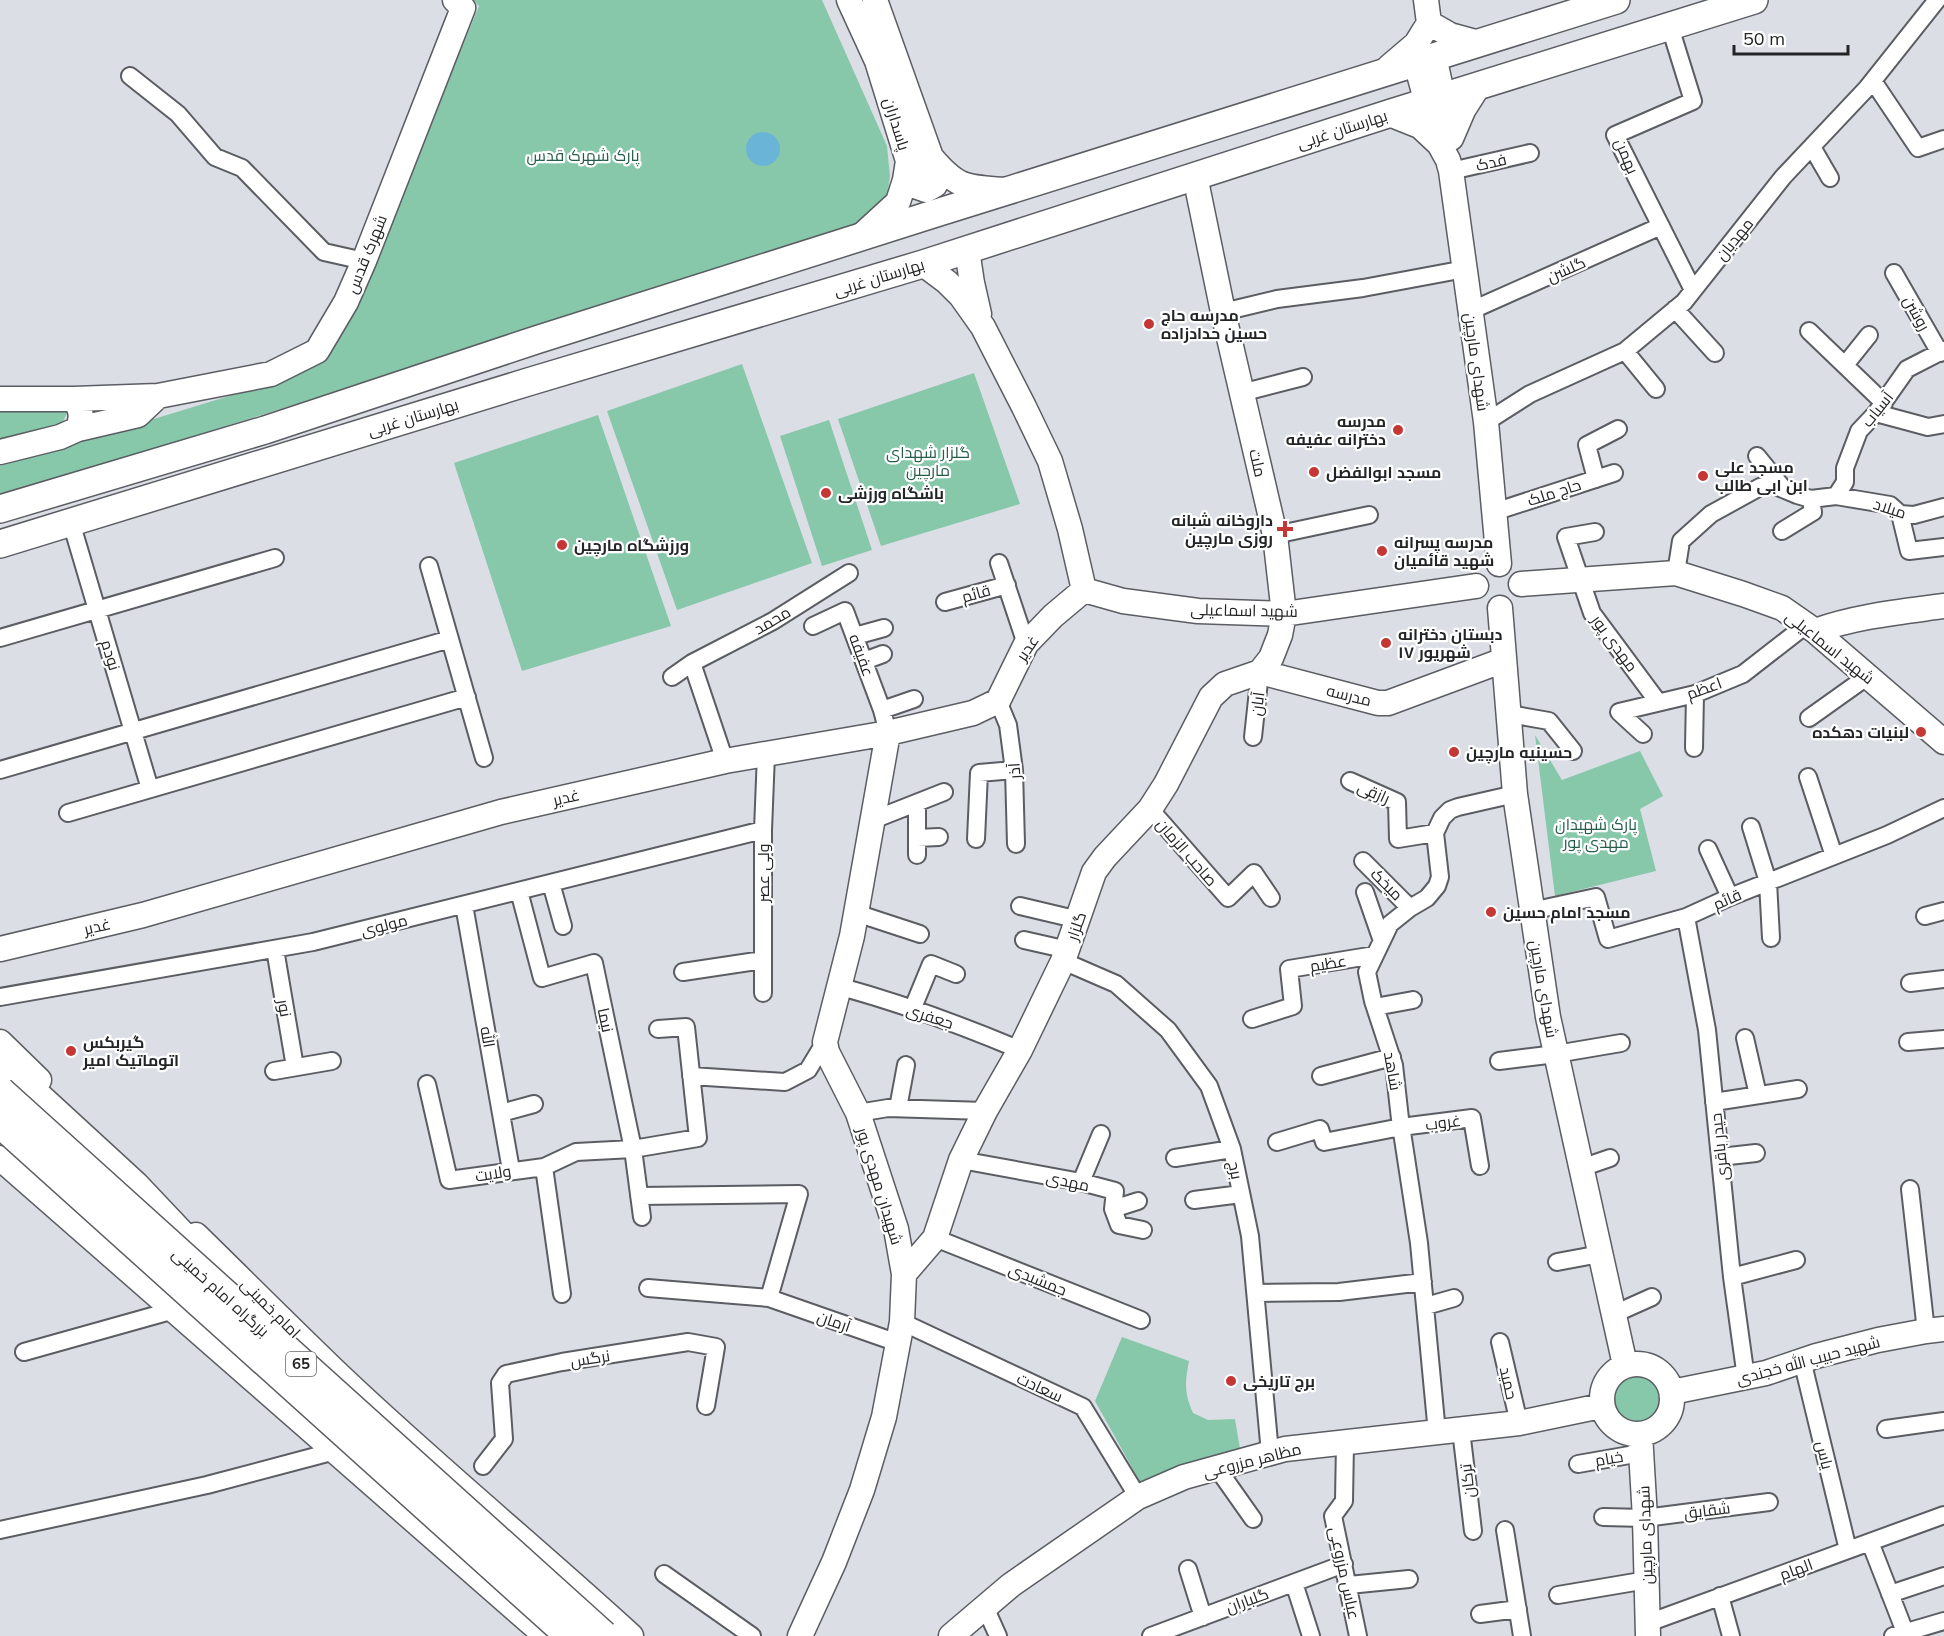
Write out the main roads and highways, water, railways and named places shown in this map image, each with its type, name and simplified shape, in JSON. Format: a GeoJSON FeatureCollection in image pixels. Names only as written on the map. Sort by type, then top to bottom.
{"type":"FeatureCollection","features":[{"type":"Feature","properties":{"kind":"highway"},"geometry":{"type":"LineString","coordinates":[[0,1063],[135,1187],[305,1382]]}},
{"type":"Feature","properties":{"kind":"highway","name":"بزرگراه امام خمینی"},"geometry":{"type":"LineString","coordinates":[[0,1092],[571,1636]]}},
{"type":"Feature","properties":{"kind":"highway","name":"بزرگراه امام خمینی"},"geometry":{"type":"LineString","coordinates":[[0,1122],[603,1636]]}},
{"type":"Feature","properties":{"kind":"highway"},"geometry":{"type":"LineString","coordinates":[[0,1133],[305,1382]]}},
{"type":"Feature","properties":{"kind":"main road","name":"بهارستان غربی"},"geometry":{"type":"LineString","coordinates":[[0,509],[265,430],[536,340],[1616,0]]}},
{"type":"Feature","properties":{"kind":"main road","name":"بهارستان غربی"},"geometry":{"type":"LineString","coordinates":[[0,544],[547,376],[923,264],[1391,113],[1754,0]]}},
{"type":"Feature","properties":{"kind":"main road"},"geometry":{"type":"LineString","coordinates":[[1391,113],[1421,125],[1447,152],[1462,109],[1476,87]]}},
{"type":"Feature","properties":{"kind":"main road"},"geometry":{"type":"LineString","coordinates":[[536,340],[547,376]]}},
{"type":"Feature","properties":{"kind":"water"},"geometry":{"type":"Polygon","coordinates":[[[763,132],[775,137],[780,149],[775,161],[763,166],[751,161],[746,149],[751,137],[763,132]]]}},
{"type":"Feature","properties":{"kind":"place","name":"مدرسه حاج حسین حدادزاده"},"geometry":{"type":"Point","coordinates":[1149,324]}},
{"type":"Feature","properties":{"kind":"place","name":"مدرسه دخترانه عفیفه"},"geometry":{"type":"Point","coordinates":[1398,430]}},
{"type":"Feature","properties":{"kind":"place","name":"مسجد ابوالفضل"},"geometry":{"type":"Point","coordinates":[1314,472]}},
{"type":"Feature","properties":{"kind":"place","name":"مسجد علی ابن ابی طالب"},"geometry":{"type":"Point","coordinates":[1703,476]}},
{"type":"Feature","properties":{"kind":"place","name":"باشگاه ورزشی"},"geometry":{"type":"Point","coordinates":[826,493]}},
{"type":"Feature","properties":{"kind":"place","name":"داروخانه شبانه روزی مارچین"},"geometry":{"type":"Point","coordinates":[1285,529]}},
{"type":"Feature","properties":{"kind":"place","name":"ورزشگاه مارچین"},"geometry":{"type":"Point","coordinates":[562,545]}},
{"type":"Feature","properties":{"kind":"place","name":"مدرسه پسرانه شهید قائمیان"},"geometry":{"type":"Point","coordinates":[1382,551]}},
{"type":"Feature","properties":{"kind":"place","name":"دبستان دخترانه ۱۷ شهریور"},"geometry":{"type":"Point","coordinates":[1386,643]}},
{"type":"Feature","properties":{"kind":"place","name":"لبنیات دهکده"},"geometry":{"type":"Point","coordinates":[1921,732]}},
{"type":"Feature","properties":{"kind":"place","name":"حسینیه مارچین"},"geometry":{"type":"Point","coordinates":[1454,752]}},
{"type":"Feature","properties":{"kind":"place","name":"مسجد امام حسین"},"geometry":{"type":"Point","coordinates":[1491,912]}},
{"type":"Feature","properties":{"kind":"place","name":"گیربکس اتوماتیک امیر"},"geometry":{"type":"Point","coordinates":[71,1051]}},
{"type":"Feature","properties":{"kind":"place","name":"برج تاریخی"},"geometry":{"type":"Point","coordinates":[1231,1381]}},
{"type":"Feature","properties":{"kind":"park label","name":"پارک شهرک قدس"},"geometry":{"type":"Point","coordinates":[583,155]}},
{"type":"Feature","properties":{"kind":"park label","name":"گلزار شهدای مارچین"},"geometry":{"type":"Point","coordinates":[928,461]}},
{"type":"Feature","properties":{"kind":"park label","name":"پارک شهیدان مهدی پور"},"geometry":{"type":"Point","coordinates":[1596,833]}}]}
